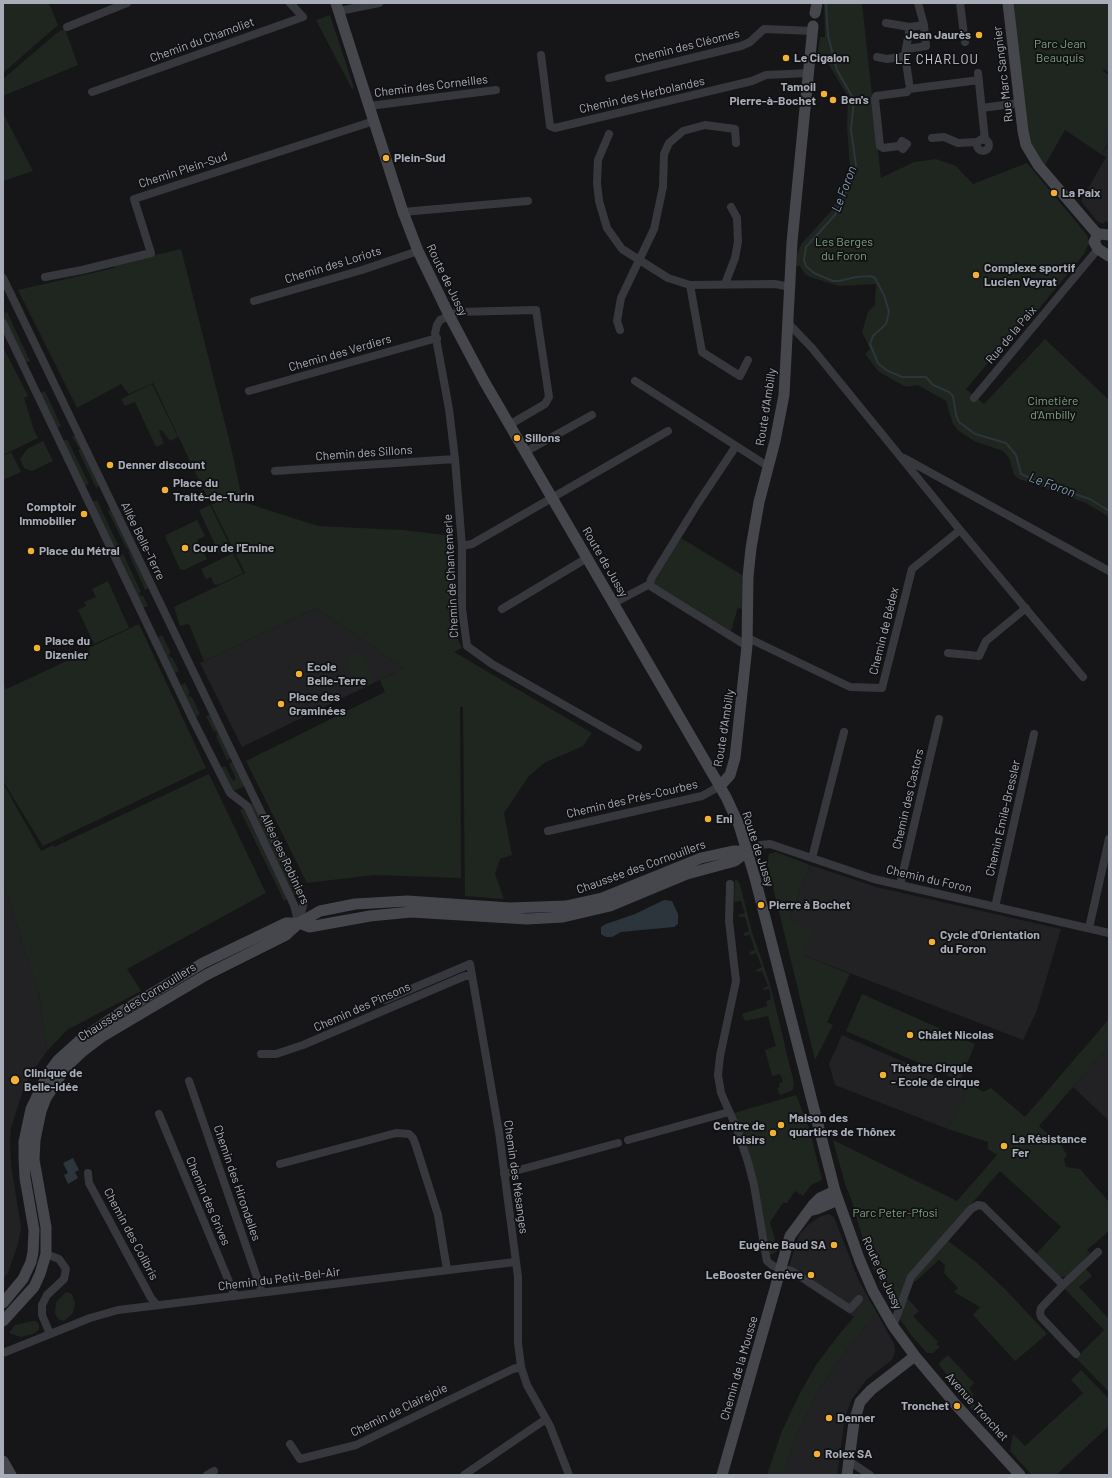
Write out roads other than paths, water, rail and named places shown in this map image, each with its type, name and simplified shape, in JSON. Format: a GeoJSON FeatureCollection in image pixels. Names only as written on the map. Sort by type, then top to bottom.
{"type":"FeatureCollection","features":[{"type":"Feature","properties":{"kind":"street"},"geometry":{"type":"LineString","coordinates":[[67,27],[127,3]]}},
{"type":"Feature","properties":{"kind":"street","name":"Chemin du Chamoliet"},"geometry":{"type":"LineString","coordinates":[[92,92],[303,17],[290,3]]}},
{"type":"Feature","properties":{"kind":"street"},"geometry":{"type":"LineString","coordinates":[[337,7],[379,3]]}},
{"type":"Feature","properties":{"kind":"street"},"geometry":{"type":"LineString","coordinates":[[877,57],[888,59],[926,46],[924,25],[918,3]]}},
{"type":"Feature","properties":{"kind":"street"},"geometry":{"type":"LineString","coordinates":[[960,3],[965,42]]}},
{"type":"Feature","properties":{"kind":"street","name":"Rue Marc Sangnier"},"geometry":{"type":"LineString","coordinates":[[1008,3],[1023,136],[1029,153],[1106,235]]}},
{"type":"Feature","properties":{"kind":"street","name":"Route de Jussy"},"geometry":{"type":"LineString","coordinates":[[337,7],[403,212],[418,251],[449,315],[509,425],[720,786],[739,824],[748,851],[837,1196],[866,1273],[893,1326],[915,1356]]}},
{"type":"Feature","properties":{"kind":"street"},"geometry":{"type":"LineString","coordinates":[[886,22],[910,27],[924,25]]}},
{"type":"Feature","properties":{"kind":"street"},"geometry":{"type":"LineString","coordinates":[[908,83],[906,52],[910,27]]}},
{"type":"Feature","properties":{"kind":"street","name":"Route d'Ambilly"},"geometry":{"type":"LineString","coordinates":[[720,786],[730,775],[735,758],[748,642],[748,577],[750,548],[784,395],[789,324],[792,242],[813,28]]}},
{"type":"Feature","properties":{"kind":"street","name":"Chemin des Cléomes"},"geometry":{"type":"LineString","coordinates":[[609,78],[742,46],[750,42],[764,29],[813,28]]}},
{"type":"Feature","properties":{"kind":"street","name":"Chemin des Herbolandes"},"geometry":{"type":"LineString","coordinates":[[541,55],[550,126],[555,128],[752,81],[766,75],[809,73]]}},
{"type":"Feature","properties":{"kind":"street"},"geometry":{"type":"LineString","coordinates":[[899,146],[880,146],[875,99],[876,96],[907,92],[909,89],[979,76],[982,108],[981,141],[958,143],[944,137],[932,138]]}},
{"type":"Feature","properties":{"kind":"street","name":"Chemin des Corneilles"},"geometry":{"type":"LineString","coordinates":[[369,106],[496,90]]}},
{"type":"Feature","properties":{"kind":"street"},"geometry":{"type":"LineString","coordinates":[[982,108],[1019,103]]}},
{"type":"Feature","properties":{"kind":"street","name":"Chemin Plein-Sud"},"geometry":{"type":"LineString","coordinates":[[45,276],[82,270],[151,253],[134,199],[374,121]]}},
{"type":"Feature","properties":{"kind":"street"},"geometry":{"type":"LineString","coordinates":[[620,330],[617,321],[621,298],[654,229],[663,187],[664,154],[673,138],[690,128],[713,125],[735,129],[736,143]]}},
{"type":"Feature","properties":{"kind":"street"},"geometry":{"type":"LineString","coordinates":[[609,134],[597,169],[597,183],[607,228],[614,240],[622,249],[668,278],[690,285],[775,284],[790,287]]}},
{"type":"Feature","properties":{"kind":"street"},"geometry":{"type":"LineString","coordinates":[[403,212],[528,201]]}},
{"type":"Feature","properties":{"kind":"street"},"geometry":{"type":"LineString","coordinates":[[725,284],[732,267],[738,242],[737,218],[731,207]]}},
{"type":"Feature","properties":{"kind":"street"},"geometry":{"type":"LineString","coordinates":[[1104,251],[1094,242],[1106,235]]}},
{"type":"Feature","properties":{"kind":"street","name":"Chemin des Loriots"},"geometry":{"type":"LineString","coordinates":[[254,301],[362,270],[418,251]]}},
{"type":"Feature","properties":{"kind":"street","name":"Rue de la Paix"},"geometry":{"type":"LineString","coordinates":[[974,398],[1104,251]]}},
{"type":"Feature","properties":{"kind":"street","name":"Allée Belle-Terre"},"geometry":{"type":"LineString","coordinates":[[3,278],[262,815]]}},
{"type":"Feature","properties":{"kind":"street"},"geometry":{"type":"LineString","coordinates":[[690,285],[702,352],[740,376],[748,360]]}},
{"type":"Feature","properties":{"kind":"street"},"geometry":{"type":"LineString","coordinates":[[449,315],[458,312],[536,310],[549,397],[546,404],[509,425]]}},
{"type":"Feature","properties":{"kind":"street","name":"Chemin de Chantemerle"},"geometry":{"type":"LineString","coordinates":[[449,315],[440,320],[437,325],[437,338],[449,409],[455,459],[462,546],[462,609],[467,646],[492,664],[638,747]]}},
{"type":"Feature","properties":{"kind":"street","name":"Allée des Robiniers"},"geometry":{"type":"LineString","coordinates":[[3,323],[230,793],[247,806],[294,905],[299,923]]}},
{"type":"Feature","properties":{"kind":"street"},"geometry":{"type":"LineString","coordinates":[[789,324],[812,348],[960,530],[1083,677]]}},
{"type":"Feature","properties":{"kind":"street","name":"Chemin des Verdiers"},"geometry":{"type":"LineString","coordinates":[[250,391],[437,338]]}},
{"type":"Feature","properties":{"kind":"street"},"geometry":{"type":"LineString","coordinates":[[635,382],[769,467]]}},
{"type":"Feature","properties":{"kind":"street"},"geometry":{"type":"LineString","coordinates":[[525,452],[592,415]]}},
{"type":"Feature","properties":{"kind":"street"},"geometry":{"type":"LineString","coordinates":[[462,546],[470,545],[668,431]]}},
{"type":"Feature","properties":{"kind":"street"},"geometry":{"type":"LineString","coordinates":[[614,603],[650,584],[651,579],[694,510],[736,446]]}},
{"type":"Feature","properties":{"kind":"street"},"geometry":{"type":"LineString","coordinates":[[900,456],[1109,571]]}},
{"type":"Feature","properties":{"kind":"street","name":"Chemin des Sillons"},"geometry":{"type":"LineString","coordinates":[[275,471],[455,459]]}},
{"type":"Feature","properties":{"kind":"street","name":"Chemin de Bédex"},"geometry":{"type":"LineString","coordinates":[[748,642],[850,687],[882,688],[912,569],[960,530]]}},
{"type":"Feature","properties":{"kind":"street"},"geometry":{"type":"LineString","coordinates":[[502,609],[587,558]]}},
{"type":"Feature","properties":{"kind":"street"},"geometry":{"type":"LineString","coordinates":[[650,584],[670,599],[748,642]]}},
{"type":"Feature","properties":{"kind":"street"},"geometry":{"type":"LineString","coordinates":[[948,654],[979,656],[986,641],[1026,608]]}},
{"type":"Feature","properties":{"kind":"street","name":"Chemin des Castors"},"geometry":{"type":"LineString","coordinates":[[900,885],[939,719]]}},
{"type":"Feature","properties":{"kind":"street"},"geometry":{"type":"LineString","coordinates":[[812,858],[844,732]]}},
{"type":"Feature","properties":{"kind":"street","name":"Chemin Emile-Bressler"},"geometry":{"type":"LineString","coordinates":[[995,907],[1034,734]]}},
{"type":"Feature","properties":{"kind":"street","name":"Chemin des Prés-Courbes"},"geometry":{"type":"LineString","coordinates":[[548,832],[702,796],[720,786]]}},
{"type":"Feature","properties":{"kind":"street","name":"Allée des Robiniers"},"geometry":{"type":"LineString","coordinates":[[262,815],[304,901],[299,923]]}},
{"type":"Feature","properties":{"kind":"street"},"geometry":{"type":"LineString","coordinates":[[1089,928],[1109,839]]}},
{"type":"Feature","properties":{"kind":"street","name":"Chemin du Foron"},"geometry":{"type":"LineString","coordinates":[[748,851],[760,844],[770,844],[874,879],[1109,932]]}},
{"type":"Feature","properties":{"kind":"street","name":"Chaussée des Cornouillers"},"geometry":{"type":"LineString","coordinates":[[3,1321],[34,1287],[39,1278],[46,1254],[46,1227],[34,1160],[35,1140],[46,1098],[66,1067],[82,1052],[139,1014],[226,964],[286,935],[299,923],[320,911],[355,904],[407,901],[532,908],[566,906],[602,898],[701,858],[733,851],[748,851]]}},
{"type":"Feature","properties":{"kind":"street"},"geometry":{"type":"LineString","coordinates":[[730,884],[729,921],[736,981],[720,1054],[718,1075],[721,1093],[740,1136],[750,1170],[767,1261],[773,1266],[792,1271],[850,1308],[859,1299]]}},
{"type":"Feature","properties":{"kind":"street","name":"Chaussée des Cornouillers"},"geometry":{"type":"LineString","coordinates":[[3,1303],[23,1279],[31,1262],[33,1252],[34,1230],[25,1178],[24,1142],[28,1120],[36,1096],[46,1075],[73,1045],[93,1030],[203,963],[286,923],[299,923]]}},
{"type":"Feature","properties":{"kind":"street"},"geometry":{"type":"LineString","coordinates":[[385,1000],[470,964],[472,976]]}},
{"type":"Feature","properties":{"kind":"street","name":"Chemin des Pinsons"},"geometry":{"type":"LineString","coordinates":[[261,1054],[276,1054],[303,1045],[465,976],[472,976]]}},
{"type":"Feature","properties":{"kind":"street","name":"Chemin des Mésanges"},"geometry":{"type":"LineString","coordinates":[[472,976],[498,1132],[519,1291],[518,1343],[521,1367],[527,1385],[546,1419],[569,1475]]}},
{"type":"Feature","properties":{"kind":"street","name":"Chemin des Hirondelles"},"geometry":{"type":"LineString","coordinates":[[189,1080],[262,1292]]}},
{"type":"Feature","properties":{"kind":"street"},"geometry":{"type":"LineString","coordinates":[[628,1140],[729,1112]]}},
{"type":"Feature","properties":{"kind":"street","name":"Chemin des Grives"},"geometry":{"type":"LineString","coordinates":[[159,1114],[235,1296]]}},
{"type":"Feature","properties":{"kind":"street"},"geometry":{"type":"LineString","coordinates":[[280,1164],[396,1133],[409,1134],[413,1138],[416,1146],[438,1215],[447,1270]]}},
{"type":"Feature","properties":{"kind":"street"},"geometry":{"type":"LineString","coordinates":[[504,1174],[618,1143]]}},
{"type":"Feature","properties":{"kind":"street","name":"Chemin des Colibris"},"geometry":{"type":"LineString","coordinates":[[88,1173],[89,1183],[151,1298],[157,1305]]}},
{"type":"Feature","properties":{"kind":"street","name":"Chemin de la Mousse"},"geometry":{"type":"LineString","coordinates":[[722,1475],[790,1236],[800,1221],[820,1198],[837,1196]]}},
{"type":"Feature","properties":{"kind":"street"},"geometry":{"type":"LineString","coordinates":[[893,1326],[911,1277],[971,1208],[978,1205],[982,1206],[1063,1286]]}},
{"type":"Feature","properties":{"kind":"street"},"geometry":{"type":"LineString","coordinates":[[33,1252],[46,1254],[59,1259],[66,1269],[64,1279],[47,1295],[42,1305],[42,1315],[50,1334]]}},
{"type":"Feature","properties":{"kind":"street"},"geometry":{"type":"LineString","coordinates":[[1076,1354],[1041,1317],[1041,1308],[1098,1252]]}},
{"type":"Feature","properties":{"kind":"street","name":"Chemin du Petit-Bel-Air"},"geometry":{"type":"LineString","coordinates":[[3,1352],[90,1318],[107,1313],[157,1305],[515,1262]]}},
{"type":"Feature","properties":{"kind":"street"},"geometry":{"type":"LineString","coordinates":[[847,1475],[854,1422],[860,1402],[871,1390],[915,1356]]}},
{"type":"Feature","properties":{"kind":"street","name":"Avenue Tronchet"},"geometry":{"type":"LineString","coordinates":[[915,1356],[962,1412],[1020,1475]]}},
{"type":"Feature","properties":{"kind":"street","name":"Chemin de Clairejoie"},"geometry":{"type":"LineString","coordinates":[[290,1444],[300,1459],[356,1446],[513,1369],[521,1367]]}},
{"type":"Feature","properties":{"kind":"street"},"geometry":{"type":"LineString","coordinates":[[464,1475],[546,1419]]}},
{"type":"Feature","properties":{"kind":"street"},"geometry":{"type":"LineString","coordinates":[[3,1461],[11,1475]]}},
{"type":"Feature","properties":{"kind":"street"},"geometry":{"type":"LineString","coordinates":[[849,1461],[868,1473]]}},
{"type":"Feature","properties":{"kind":"waterway","name":"Le Foron"},"geometry":{"type":"LineString","coordinates":[[826,3],[828,36],[837,70],[854,100],[851,129],[856,166],[854,174],[835,215],[806,247],[804,260],[806,266],[814,273],[833,281],[856,277],[871,276],[875,278],[884,295],[889,312],[886,324],[873,336],[870,344],[878,363],[886,370],[902,377],[926,377],[933,385],[949,392],[953,396],[956,415],[959,422],[975,434],[1006,443],[1016,455],[1021,474],[1040,483],[1090,499],[1109,511]]}},
{"type":"Feature","properties":{"kind":"place","name":"Jean Jaurès"},"geometry":{"type":"Point","coordinates":[979,35]}},
{"type":"Feature","properties":{"kind":"place","name":"Le Cigalon"},"geometry":{"type":"Point","coordinates":[786,58]}},
{"type":"Feature","properties":{"kind":"place","name":"Tamoil Pierre-à-Bochet"},"geometry":{"type":"Point","coordinates":[824,94]}},
{"type":"Feature","properties":{"kind":"place","name":"Ben's"},"geometry":{"type":"Point","coordinates":[833,100]}},
{"type":"Feature","properties":{"kind":"place","name":"Plein-Sud"},"geometry":{"type":"Point","coordinates":[386,158]}},
{"type":"Feature","properties":{"kind":"place","name":"La Paix"},"geometry":{"type":"Point","coordinates":[1054,193]}},
{"type":"Feature","properties":{"kind":"place","name":"Complexe sportif Lucien Veyrat"},"geometry":{"type":"Point","coordinates":[976,275]}},
{"type":"Feature","properties":{"kind":"place","name":"Sillons"},"geometry":{"type":"Point","coordinates":[517,438]}},
{"type":"Feature","properties":{"kind":"place","name":"Denner discount"},"geometry":{"type":"Point","coordinates":[110,465]}},
{"type":"Feature","properties":{"kind":"place","name":"Place du Traité-de-Turin"},"geometry":{"type":"Point","coordinates":[165,490]}},
{"type":"Feature","properties":{"kind":"place","name":"Comptoir Immobilier"},"geometry":{"type":"Point","coordinates":[84,514]}},
{"type":"Feature","properties":{"kind":"place","name":"Cour de l'Emine"},"geometry":{"type":"Point","coordinates":[185,548]}},
{"type":"Feature","properties":{"kind":"place","name":"Place du Métral"},"geometry":{"type":"Point","coordinates":[31,551]}},
{"type":"Feature","properties":{"kind":"place","name":"Place du Dizenier"},"geometry":{"type":"Point","coordinates":[37,648]}},
{"type":"Feature","properties":{"kind":"place","name":"Ecole Belle-Terre"},"geometry":{"type":"Point","coordinates":[299,674]}},
{"type":"Feature","properties":{"kind":"place","name":"Place des Graminées"},"geometry":{"type":"Point","coordinates":[281,704]}},
{"type":"Feature","properties":{"kind":"place","name":"Eni"},"geometry":{"type":"Point","coordinates":[708,819]}},
{"type":"Feature","properties":{"kind":"place","name":"Pierre à Bochet"},"geometry":{"type":"Point","coordinates":[761,905]}},
{"type":"Feature","properties":{"kind":"place","name":"Cycle d'Orientation du Foron"},"geometry":{"type":"Point","coordinates":[932,942]}},
{"type":"Feature","properties":{"kind":"place","name":"Châlet Nicolas"},"geometry":{"type":"Point","coordinates":[910,1035]}},
{"type":"Feature","properties":{"kind":"place","name":"Théatre Cirqule - Ecole de cirque"},"geometry":{"type":"Point","coordinates":[883,1075]}},
{"type":"Feature","properties":{"kind":"place","name":"Clinique de Belle-Idée"},"geometry":{"type":"Point","coordinates":[15,1080]}},
{"type":"Feature","properties":{"kind":"place","name":"Maison des quartiers de Thônex"},"geometry":{"type":"Point","coordinates":[781,1125]}},
{"type":"Feature","properties":{"kind":"place","name":"Centre de loisirs"},"geometry":{"type":"Point","coordinates":[773,1133]}},
{"type":"Feature","properties":{"kind":"place","name":"La Résistance Fer"},"geometry":{"type":"Point","coordinates":[1004,1146]}},
{"type":"Feature","properties":{"kind":"place","name":"Eugène Baud SA"},"geometry":{"type":"Point","coordinates":[834,1245]}},
{"type":"Feature","properties":{"kind":"place","name":"LeBooster Genève"},"geometry":{"type":"Point","coordinates":[811,1275]}},
{"type":"Feature","properties":{"kind":"place","name":"Tronchet"},"geometry":{"type":"Point","coordinates":[957,1406]}},
{"type":"Feature","properties":{"kind":"place","name":"Denner"},"geometry":{"type":"Point","coordinates":[829,1418]}},
{"type":"Feature","properties":{"kind":"place","name":"Rolex SA"},"geometry":{"type":"Point","coordinates":[817,1454]}},
{"type":"Feature","properties":{"kind":"district","name":"LE CHARLOU"},"geometry":{"type":"Point","coordinates":[937,60]}},
{"type":"Feature","properties":{"kind":"park label","name":"Parc Jean Beauquis"},"geometry":{"type":"Point","coordinates":[1060,51]}},
{"type":"Feature","properties":{"kind":"park label","name":"Les Berges du Foron"},"geometry":{"type":"Point","coordinates":[844,249]}},
{"type":"Feature","properties":{"kind":"park label","name":"Cimetière d'Ambilly"},"geometry":{"type":"Point","coordinates":[1053,408]}},
{"type":"Feature","properties":{"kind":"park label","name":"Parc Peter-Pfosi"},"geometry":{"type":"Point","coordinates":[895,1213]}}]}
